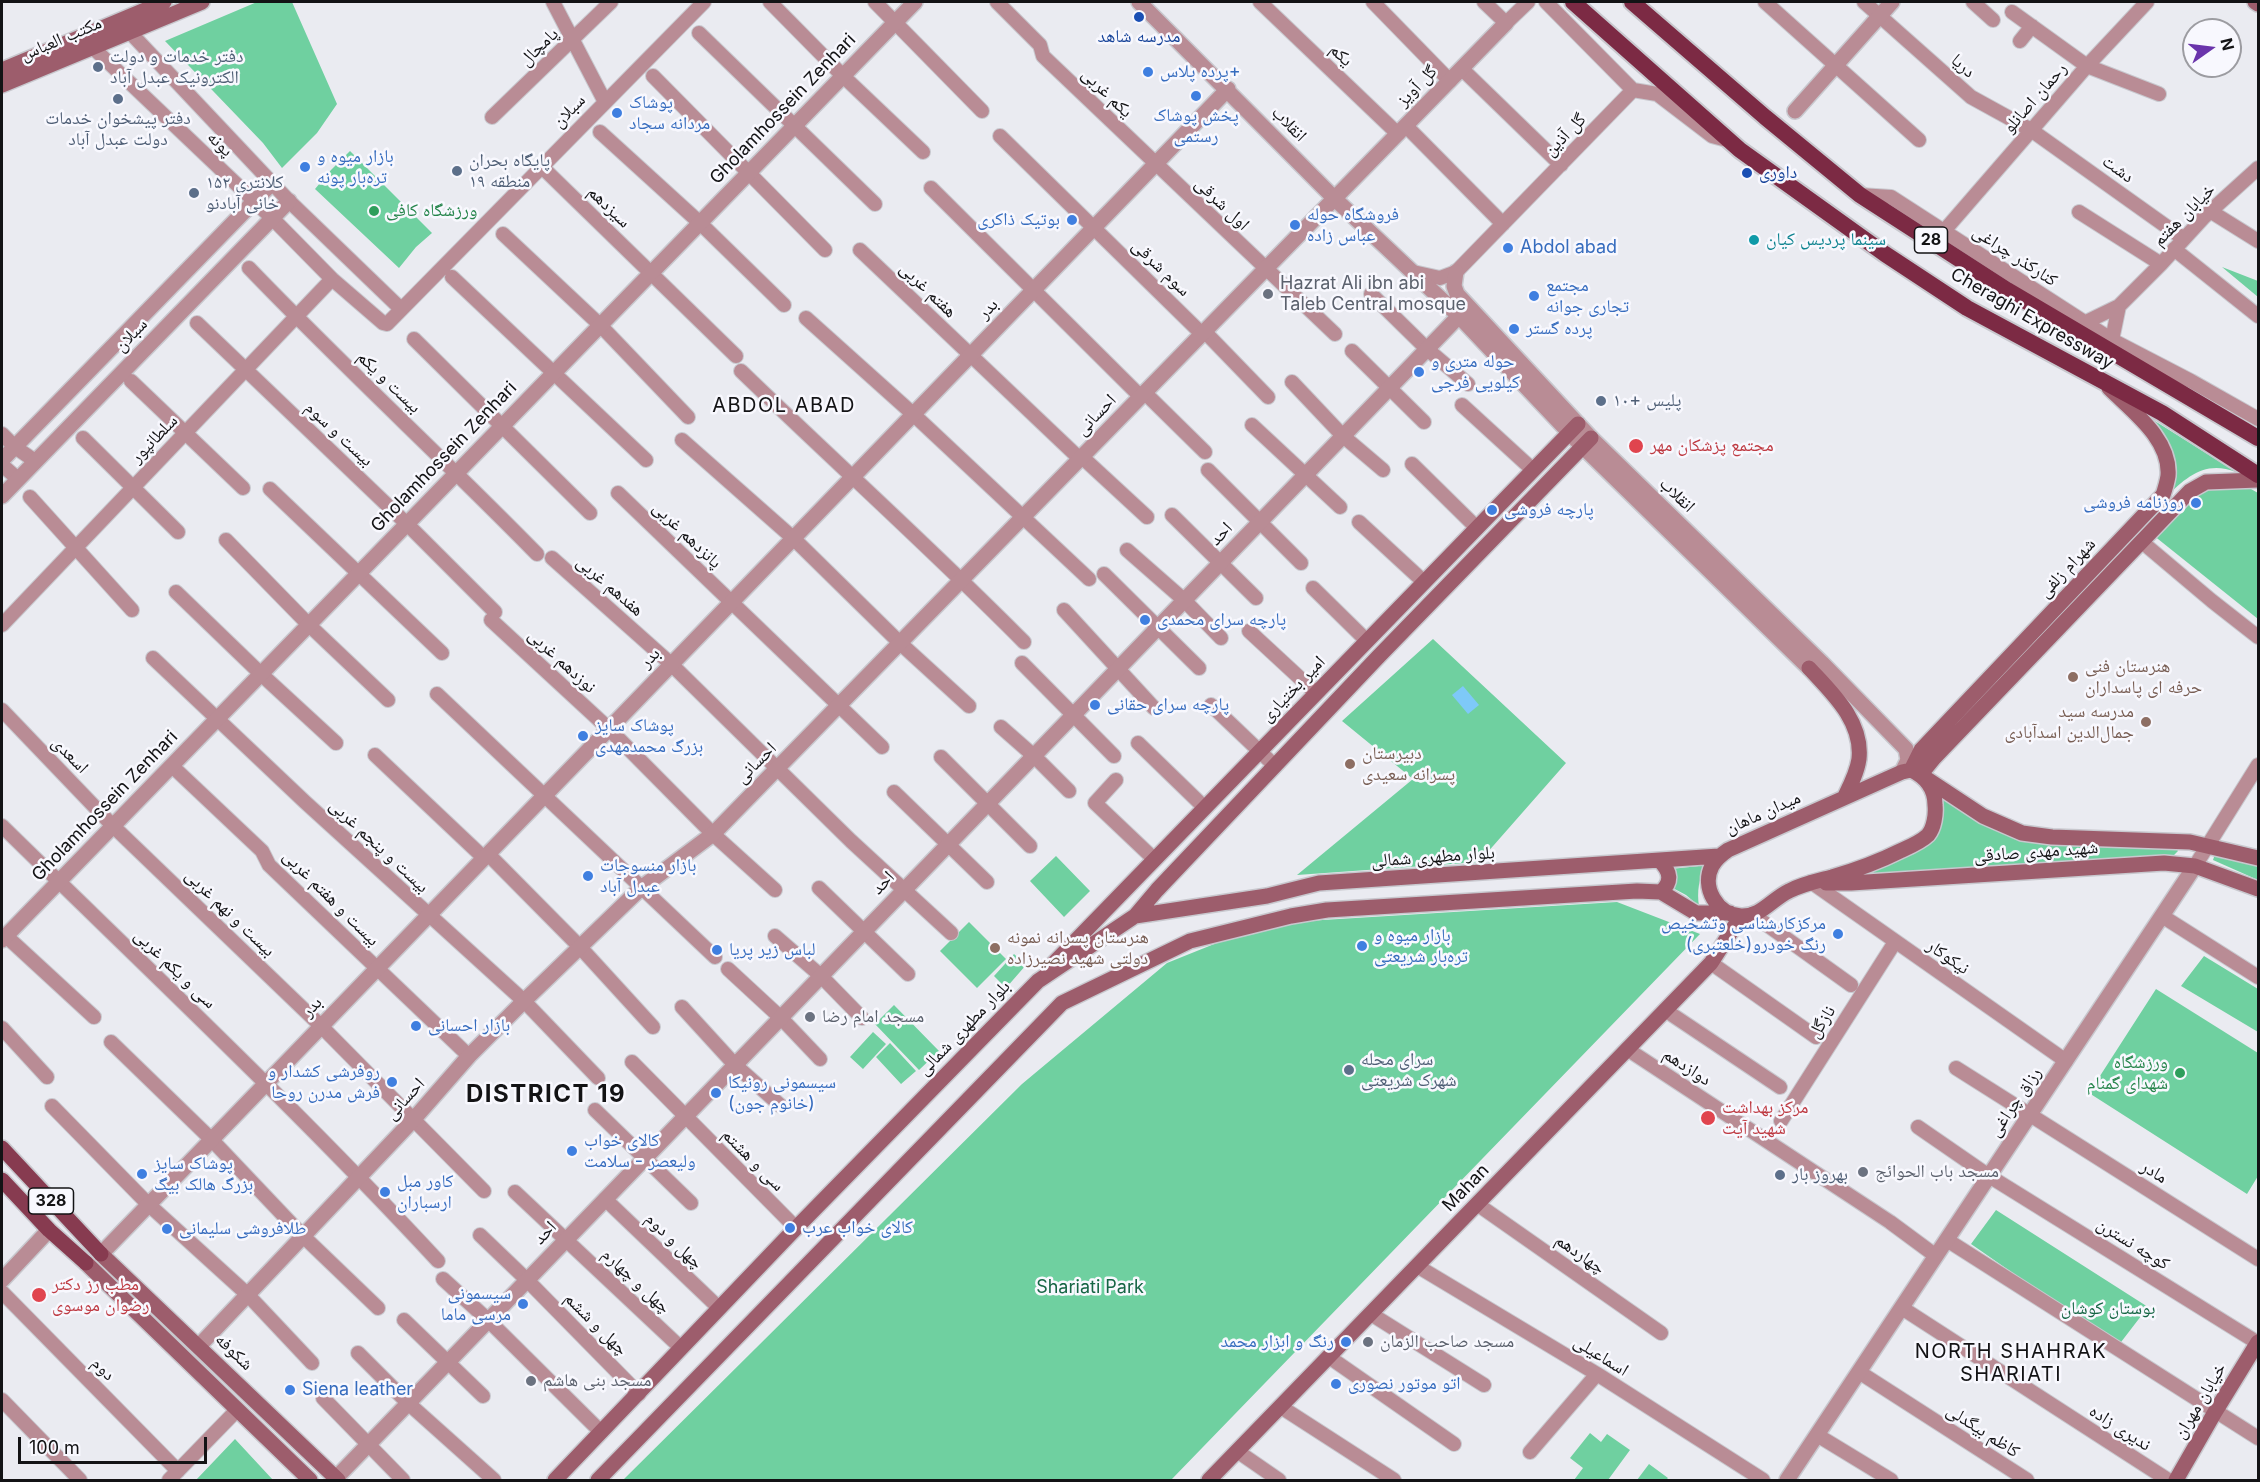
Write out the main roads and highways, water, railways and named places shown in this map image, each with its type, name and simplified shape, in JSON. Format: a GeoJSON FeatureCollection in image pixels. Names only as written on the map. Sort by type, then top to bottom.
{"type":"FeatureCollection","features":[{"type":"Feature","properties":{"kind":"highway","name":"Cheraghi Expressway"},"geometry":{"type":"LineString","coordinates":[[1573,2],[1720,138],[1885,254],[1967,308],[2171,419],[2259,475]]}},
{"type":"Feature","properties":{"kind":"highway","name":"Cheraghi Expressway"},"geometry":{"type":"LineString","coordinates":[[1632,2],[1765,117],[1860,195],[2007,290],[2259,438]]}},
{"type":"Feature","properties":{"kind":"main road","name":"مکتب العباس"},"geometry":{"type":"LineString","coordinates":[[124,26],[164,2]]}},
{"type":"Feature","properties":{"kind":"main road","name":"مکتب العباس"},"geometry":{"type":"LineString","coordinates":[[2,80],[124,26],[202,2]]}},
{"type":"Feature","properties":{"kind":"main road","name":"شهرام زلفی"},"geometry":{"type":"LineString","coordinates":[[1915,774],[1921,750],[2163,495],[2168,475],[2164,453],[2157,439],[2140,418],[2105,383]]}},
{"type":"Feature","properties":{"kind":"main road","name":"امیر بختیاری"},"geometry":{"type":"LineString","coordinates":[[1038,981],[1574,429]]}},
{"type":"Feature","properties":{"kind":"main road"},"geometry":{"type":"LineString","coordinates":[[1135,916],[1275,766],[1587,442]]}},
{"type":"Feature","properties":{"kind":"main road","name":"شهرام زلفی"},"geometry":{"type":"LineString","coordinates":[[1915,774],[1934,758],[2190,491],[2215,481],[2259,480]]}},
{"type":"Feature","properties":{"kind":"main road"},"geometry":{"type":"LineString","coordinates":[[1419,587],[1429,605]]}},
{"type":"Feature","properties":{"kind":"main road"},"geometry":{"type":"LineString","coordinates":[[1809,668],[1843,704],[1858,743],[1859,759],[1854,778],[1844,798]]}},
{"type":"Feature","properties":{"kind":"main road","name":"میدان ماهان"},"geometry":{"type":"LineString","coordinates":[[1741,915],[1720,907],[1709,888],[1712,866],[1719,856],[1844,798],[1915,774]]}},
{"type":"Feature","properties":{"kind":"main road","name":"شهید مهدی صادقی"},"geometry":{"type":"LineString","coordinates":[[1915,774],[1983,816],[2022,833],[2052,837],[2166,840],[2208,846],[2259,858]]}},
{"type":"Feature","properties":{"kind":"main road"},"geometry":{"type":"LineString","coordinates":[[598,1480],[1062,1003],[1190,941],[1291,916],[1327,910],[1636,891],[1661,892],[1696,912],[1741,915],[1762,910],[1787,891],[1871,865],[1928,835],[1933,824],[1935,797],[1915,774]]}},
{"type":"Feature","properties":{"kind":"main road","name":"بلوار مطهری شمالی"},"geometry":{"type":"LineString","coordinates":[[555,1480],[796,1228],[1038,981],[1135,916],[1267,896],[1319,884],[1719,856]]}},
{"type":"Feature","properties":{"kind":"main road"},"geometry":{"type":"LineString","coordinates":[[1660,861],[1670,876],[1661,892]]}},
{"type":"Feature","properties":{"kind":"main road","name":"شهید مهدی صادقی"},"geometry":{"type":"LineString","coordinates":[[1811,882],[1851,883],[2164,863],[2195,866],[2259,889]]}},
{"type":"Feature","properties":{"kind":"main road","name":"Mahan"},"geometry":{"type":"LineString","coordinates":[[1209,1480],[1711,963],[1741,915]]}},
{"type":"Feature","properties":{"kind":"main road","name":"شکوفه"},"geometry":{"type":"LineString","coordinates":[[2,1148],[100,1254],[337,1479]]}},
{"type":"Feature","properties":{"kind":"main road","name":"328"},"geometry":{"type":"LineString","coordinates":[[2,1180],[49,1230],[86,1263],[309,1480]]}},
{"type":"Feature","properties":{"kind":"main road","name":"خیابان مهران"},"geometry":{"type":"LineString","coordinates":[[2176,1480],[2258,1342]]}},
{"type":"Feature","properties":{"kind":"water"},"geometry":{"type":"Polygon","coordinates":[[[1463,686],[1479,705],[1468,714],[1452,695],[1463,686]]]}},
{"type":"Feature","properties":{"kind":"place","name":"مدرسه شاهد"},"geometry":{"type":"Point","coordinates":[1139,17]}},
{"type":"Feature","properties":{"kind":"place","name":"دفتر خدمات و دولت الکترونیک عبدل آباد"},"geometry":{"type":"Point","coordinates":[98,67]}},
{"type":"Feature","properties":{"kind":"place","name":"پرده پلاس+"},"geometry":{"type":"Point","coordinates":[1148,72]}},
{"type":"Feature","properties":{"kind":"place","name":"پخش پوشاک رستمی"},"geometry":{"type":"Point","coordinates":[1196,96]}},
{"type":"Feature","properties":{"kind":"place","name":"دفتر پیشخوان خدمات دولت عبدل آباد"},"geometry":{"type":"Point","coordinates":[118,99]}},
{"type":"Feature","properties":{"kind":"place","name":"پوشاک مردانه سجاد"},"geometry":{"type":"Point","coordinates":[617,113]}},
{"type":"Feature","properties":{"kind":"place","name":"بازار میوه و تره‌بار پونه"},"geometry":{"type":"Point","coordinates":[305,167]}},
{"type":"Feature","properties":{"kind":"place","name":"پایگاه بحران منطقه ۱۹"},"geometry":{"type":"Point","coordinates":[457,171]}},
{"type":"Feature","properties":{"kind":"place","name":"داوری"},"geometry":{"type":"Point","coordinates":[1747,173]}},
{"type":"Feature","properties":{"kind":"place","name":"کلانتری ۱۵۲ خانی آبادنو"},"geometry":{"type":"Point","coordinates":[194,193]}},
{"type":"Feature","properties":{"kind":"place","name":"ورزشگاه کافی"},"geometry":{"type":"Point","coordinates":[374,211]}},
{"type":"Feature","properties":{"kind":"place","name":"بوتیک ذاکری"},"geometry":{"type":"Point","coordinates":[1072,220]}},
{"type":"Feature","properties":{"kind":"place","name":"فروشگاه حوله عباس زاده"},"geometry":{"type":"Point","coordinates":[1295,225]}},
{"type":"Feature","properties":{"kind":"place","name":"سینما پردیس کیان"},"geometry":{"type":"Point","coordinates":[1754,240]}},
{"type":"Feature","properties":{"kind":"place","name":"Abdol abad"},"geometry":{"type":"Point","coordinates":[1508,248]}},
{"type":"Feature","properties":{"kind":"place","name":"Hazrat Ali ibn abi Taleb Central mosque"},"geometry":{"type":"Point","coordinates":[1268,294]}},
{"type":"Feature","properties":{"kind":"place","name":"مجتمع تجاری جوانه"},"geometry":{"type":"Point","coordinates":[1534,296]}},
{"type":"Feature","properties":{"kind":"place","name":"پرده گستر"},"geometry":{"type":"Point","coordinates":[1514,329]}},
{"type":"Feature","properties":{"kind":"place","name":"حوله متری و کیلویی فرجی"},"geometry":{"type":"Point","coordinates":[1419,372]}},
{"type":"Feature","properties":{"kind":"place","name":"پلیس +۱۰"},"geometry":{"type":"Point","coordinates":[1601,401]}},
{"type":"Feature","properties":{"kind":"place","name":"مجتمع پزشکان مهر"},"geometry":{"type":"Point","coordinates":[1636,446]}},
{"type":"Feature","properties":{"kind":"place","name":"روزنامه فروشی"},"geometry":{"type":"Point","coordinates":[2196,503]}},
{"type":"Feature","properties":{"kind":"place","name":"پارچه فروشی"},"geometry":{"type":"Point","coordinates":[1492,510]}},
{"type":"Feature","properties":{"kind":"place","name":"پارچه سرای محمدی"},"geometry":{"type":"Point","coordinates":[1145,620]}},
{"type":"Feature","properties":{"kind":"place","name":"هنرستان فنی حرفه ای پاسداران"},"geometry":{"type":"Point","coordinates":[2073,677]}},
{"type":"Feature","properties":{"kind":"place","name":"پارچه سرای حقانی"},"geometry":{"type":"Point","coordinates":[1095,705]}},
{"type":"Feature","properties":{"kind":"place","name":"مدرسه سید جمال‌الدین اسدآبادی"},"geometry":{"type":"Point","coordinates":[2146,722]}},
{"type":"Feature","properties":{"kind":"place","name":"پوشاک سایز بزرگ محمدمهدی"},"geometry":{"type":"Point","coordinates":[583,736]}},
{"type":"Feature","properties":{"kind":"place","name":"دبیرستان پسرانه سعیدی"},"geometry":{"type":"Point","coordinates":[1350,764]}},
{"type":"Feature","properties":{"kind":"place","name":"بازار منسوجات عبدل آباد"},"geometry":{"type":"Point","coordinates":[588,876]}},
{"type":"Feature","properties":{"kind":"place","name":"مرکزکارشناسی وتشخیص رنگ خودرو(خلعتبری)"},"geometry":{"type":"Point","coordinates":[1838,934]}},
{"type":"Feature","properties":{"kind":"place","name":"بازار میوه و تره‌بار شریعتی"},"geometry":{"type":"Point","coordinates":[1362,946]}},
{"type":"Feature","properties":{"kind":"place","name":"هنرستان پسرانه نمونه دولتی شهید نصیرزاده"},"geometry":{"type":"Point","coordinates":[995,948]}},
{"type":"Feature","properties":{"kind":"place","name":"لباس زیر پریا"},"geometry":{"type":"Point","coordinates":[717,950]}},
{"type":"Feature","properties":{"kind":"place","name":"مسجد امام رضا"},"geometry":{"type":"Point","coordinates":[810,1017]}},
{"type":"Feature","properties":{"kind":"place","name":"بازار احسانی"},"geometry":{"type":"Point","coordinates":[416,1026]}},
{"type":"Feature","properties":{"kind":"place","name":"سرای محله شهرک شریعتی"},"geometry":{"type":"Point","coordinates":[1349,1070]}},
{"type":"Feature","properties":{"kind":"place","name":"ورزشگاه شهدای گمنام"},"geometry":{"type":"Point","coordinates":[2180,1073]}},
{"type":"Feature","properties":{"kind":"place","name":"روفرشی کشدار و فرش مدرن روحا"},"geometry":{"type":"Point","coordinates":[392,1082]}},
{"type":"Feature","properties":{"kind":"place","name":"سیسمونی رونیکا (خانوم جون)"},"geometry":{"type":"Point","coordinates":[716,1093]}},
{"type":"Feature","properties":{"kind":"place","name":"مرکز بهداشت شهید آیت"},"geometry":{"type":"Point","coordinates":[1708,1118]}},
{"type":"Feature","properties":{"kind":"place","name":"کالای خواب ولیعصر - سلامت"},"geometry":{"type":"Point","coordinates":[572,1151]}},
{"type":"Feature","properties":{"kind":"place","name":"مسجد باب الحوائج"},"geometry":{"type":"Point","coordinates":[1863,1172]}},
{"type":"Feature","properties":{"kind":"place","name":"پوشاک سایز بزرگ هالک بیگ"},"geometry":{"type":"Point","coordinates":[142,1174]}},
{"type":"Feature","properties":{"kind":"place","name":"بهروز بار"},"geometry":{"type":"Point","coordinates":[1780,1175]}},
{"type":"Feature","properties":{"kind":"place","name":"كاور مبل ارسباران"},"geometry":{"type":"Point","coordinates":[385,1192]}},
{"type":"Feature","properties":{"kind":"place","name":"کالای خواب عرب"},"geometry":{"type":"Point","coordinates":[790,1228]}},
{"type":"Feature","properties":{"kind":"place","name":"طلافروشی سلیمانی"},"geometry":{"type":"Point","coordinates":[167,1229]}},
{"type":"Feature","properties":{"kind":"place","name":"مطب رز دکتر رضوان موسوی"},"geometry":{"type":"Point","coordinates":[39,1295]}},
{"type":"Feature","properties":{"kind":"place","name":"سیسمونی مرسی ماما"},"geometry":{"type":"Point","coordinates":[523,1304]}},
{"type":"Feature","properties":{"kind":"place","name":"رنگ و ابزار محمد"},"geometry":{"type":"Point","coordinates":[1346,1342]}},
{"type":"Feature","properties":{"kind":"place","name":"مسجد صاحب الزمان"},"geometry":{"type":"Point","coordinates":[1368,1342]}},
{"type":"Feature","properties":{"kind":"place","name":"مسجد بنی هاشم"},"geometry":{"type":"Point","coordinates":[531,1381]}},
{"type":"Feature","properties":{"kind":"place","name":"اتو موتور نصوری"},"geometry":{"type":"Point","coordinates":[1336,1384]}},
{"type":"Feature","properties":{"kind":"place","name":"Siena leather"},"geometry":{"type":"Point","coordinates":[290,1390]}},
{"type":"Feature","properties":{"kind":"district","name":"ABDOL ABAD"},"geometry":{"type":"Point","coordinates":[784,406]}},
{"type":"Feature","properties":{"kind":"district","name":"DISTRICT 19"},"geometry":{"type":"Point","coordinates":[546,1095]}},
{"type":"Feature","properties":{"kind":"district","name":"NORTH SHAHRAK SHARIATI"},"geometry":{"type":"Point","coordinates":[2011,1364]}},
{"type":"Feature","properties":{"kind":"park label","name":"Shariati Park"},"geometry":{"type":"Point","coordinates":[1090,1288]}},
{"type":"Feature","properties":{"kind":"park label","name":"بوستان کوشان"},"geometry":{"type":"Point","coordinates":[2108,1309]}}]}
